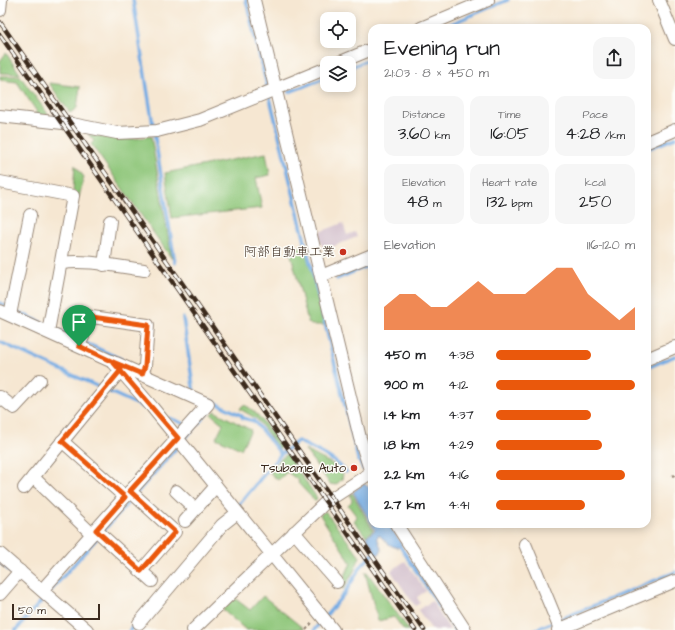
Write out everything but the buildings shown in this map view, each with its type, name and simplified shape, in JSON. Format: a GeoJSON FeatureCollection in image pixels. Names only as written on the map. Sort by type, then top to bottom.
{"type":"FeatureCollection","features":[{"type":"Feature","properties":{"kind":"street"},"geometry":{"type":"LineString","coordinates":[[0,10],[1,0]]}},
{"type":"Feature","properties":{"kind":"street"},"geometry":{"type":"LineString","coordinates":[[254,0],[271,91],[321,276],[360,438],[368,461]]}},
{"type":"Feature","properties":{"kind":"street"},"geometry":{"type":"LineString","coordinates":[[431,24],[488,0]]}},
{"type":"Feature","properties":{"kind":"street"},"geometry":{"type":"LineString","coordinates":[[658,0],[675,39]]}},
{"type":"Feature","properties":{"kind":"street"},"geometry":{"type":"LineString","coordinates":[[355,56],[368,51]]}},
{"type":"Feature","properties":{"kind":"street"},"geometry":{"type":"LineString","coordinates":[[0,116],[72,124],[117,133],[154,131],[200,120],[320,71]]}},
{"type":"Feature","properties":{"kind":"street"},"geometry":{"type":"LineString","coordinates":[[651,140],[675,130]]}},
{"type":"Feature","properties":{"kind":"street"},"geometry":{"type":"LineString","coordinates":[[0,182],[73,196],[66,263],[49,328]]}},
{"type":"Feature","properties":{"kind":"street"},"geometry":{"type":"LineString","coordinates":[[30,215],[8,311],[81,342],[117,366],[326,623]]}},
{"type":"Feature","properties":{"kind":"street"},"geometry":{"type":"LineString","coordinates":[[104,265],[110,221]]}},
{"type":"Feature","properties":{"kind":"street"},"geometry":{"type":"LineString","coordinates":[[321,276],[368,257]]}},
{"type":"Feature","properties":{"kind":"street"},"geometry":{"type":"LineString","coordinates":[[66,263],[104,265],[144,270]]}},
{"type":"Feature","properties":{"kind":"street"},"geometry":{"type":"LineString","coordinates":[[81,342],[85,316],[148,325],[143,371]]}},
{"type":"Feature","properties":{"kind":"street"},"geometry":{"type":"LineString","coordinates":[[651,357],[675,347]]}},
{"type":"Feature","properties":{"kind":"street"},"geometry":{"type":"LineString","coordinates":[[45,593],[97,533],[180,442],[189,426],[208,404],[143,371],[117,366]]}},
{"type":"Feature","properties":{"kind":"street"},"geometry":{"type":"LineString","coordinates":[[24,488],[105,390],[117,366]]}},
{"type":"Feature","properties":{"kind":"street"},"geometry":{"type":"LineString","coordinates":[[0,396],[14,408],[40,380]]}},
{"type":"Feature","properties":{"kind":"street"},"geometry":{"type":"LineString","coordinates":[[62,441],[131,495],[175,532],[141,571]]}},
{"type":"Feature","properties":{"kind":"street"},"geometry":{"type":"LineString","coordinates":[[193,630],[326,502],[368,476]]}},
{"type":"Feature","properties":{"kind":"street"},"geometry":{"type":"LineString","coordinates":[[33,477],[152,581]]}},
{"type":"Feature","properties":{"kind":"street"},"geometry":{"type":"LineString","coordinates":[[185,521],[216,486]]}},
{"type":"Feature","properties":{"kind":"street"},"geometry":{"type":"LineString","coordinates":[[176,491],[195,509]]}},
{"type":"Feature","properties":{"kind":"street"},"geometry":{"type":"LineString","coordinates":[[139,623],[222,525],[236,511]]}},
{"type":"Feature","properties":{"kind":"street"},"geometry":{"type":"LineString","coordinates":[[399,528],[465,630]]}},
{"type":"Feature","properties":{"kind":"street"},"geometry":{"type":"LineString","coordinates":[[294,532],[337,582]]}},
{"type":"Feature","properties":{"kind":"street"},"geometry":{"type":"LineString","coordinates":[[525,544],[558,625],[675,581]]}},
{"type":"Feature","properties":{"kind":"street"},"geometry":{"type":"LineString","coordinates":[[0,554],[17,575],[45,593],[87,630]]}},
{"type":"Feature","properties":{"kind":"street"},"geometry":{"type":"LineString","coordinates":[[0,594],[17,575]]}},
{"type":"Feature","properties":{"kind":"shaded area"},"geometry":{"type":"Polygon","coordinates":[[[343,223],[347,235],[355,232],[357,237],[324,250],[317,233],[343,223]]]}},
{"type":"Feature","properties":{"kind":"shaded area"},"geometry":{"type":"Polygon","coordinates":[[[405,561],[426,591],[417,597],[420,603],[415,606],[391,571],[405,561]]]}},
{"type":"Feature","properties":{"kind":"shaded area"},"geometry":{"type":"Polygon","coordinates":[[[432,601],[450,630],[432,630],[418,610],[432,601]]]}},
{"type":"Feature","properties":{"kind":"green space"},"geometry":{"type":"Polygon","coordinates":[[[6,53],[20,74],[0,73],[0,61],[6,53]]]}},
{"type":"Feature","properties":{"kind":"green space"},"geometry":{"type":"Polygon","coordinates":[[[0,76],[20,76],[48,114],[46,116],[34,114],[37,112],[17,82],[0,80],[0,76]]]}},
{"type":"Feature","properties":{"kind":"green space"},"geometry":{"type":"Polygon","coordinates":[[[49,83],[80,87],[77,108],[70,113],[49,83]]]}},
{"type":"Feature","properties":{"kind":"green space"},"geometry":{"type":"Polygon","coordinates":[[[88,134],[120,139],[143,138],[151,136],[172,259],[91,144],[94,141],[88,134]]]}},
{"type":"Feature","properties":{"kind":"green space"},"geometry":{"type":"Polygon","coordinates":[[[266,153],[270,175],[256,178],[262,208],[172,218],[165,173],[266,153]]]}},
{"type":"Feature","properties":{"kind":"green space"},"geometry":{"type":"Polygon","coordinates":[[[75,165],[84,177],[79,197],[73,191],[75,165]]]}},
{"type":"Feature","properties":{"kind":"green space"},"geometry":{"type":"Polygon","coordinates":[[[305,246],[324,325],[311,325],[308,322],[290,250],[305,246]]]}},
{"type":"Feature","properties":{"kind":"green space"},"geometry":{"type":"Polygon","coordinates":[[[243,405],[259,416],[281,447],[279,449],[257,419],[240,409],[243,405]]]}},
{"type":"Feature","properties":{"kind":"green space"},"geometry":{"type":"Polygon","coordinates":[[[214,411],[251,430],[241,449],[216,438],[223,424],[211,414],[214,411]]]}},
{"type":"Feature","properties":{"kind":"green space"},"geometry":{"type":"Polygon","coordinates":[[[305,450],[336,466],[343,474],[342,479],[336,485],[330,484],[305,450]]]}},
{"type":"Feature","properties":{"kind":"green space"},"geometry":{"type":"Polygon","coordinates":[[[287,454],[317,498],[315,501],[298,483],[299,481],[287,472],[278,480],[270,473],[287,454]]]}},
{"type":"Feature","properties":{"kind":"green space"},"geometry":{"type":"Polygon","coordinates":[[[352,493],[368,521],[368,528],[372,528],[373,530],[366,536],[354,521],[357,517],[348,505],[352,501],[350,494],[352,493]]]}},
{"type":"Feature","properties":{"kind":"green space"},"geometry":{"type":"Polygon","coordinates":[[[325,511],[360,557],[354,571],[343,589],[340,586],[351,563],[320,515],[325,511]]]}},
{"type":"Feature","properties":{"kind":"green space"},"geometry":{"type":"Polygon","coordinates":[[[365,572],[367,572],[409,630],[404,630],[394,617],[378,621],[365,572]]]}},
{"type":"Feature","properties":{"kind":"green space"},"geometry":{"type":"Polygon","coordinates":[[[263,596],[304,629],[246,630],[223,610],[233,597],[250,610],[263,596]]]}},
{"type":"Feature","properties":{"kind":"water"},"geometry":{"type":"Polygon","coordinates":[[[363,484],[368,487],[368,518],[353,492],[363,484]]]}},
{"type":"Feature","properties":{"kind":"water"},"geometry":{"type":"Polygon","coordinates":[[[374,528],[391,528],[402,545],[397,548],[390,545],[379,535],[377,537],[382,551],[378,555],[366,537],[375,530],[374,528]]]}},
{"type":"Feature","properties":{"kind":"waterway"},"geometry":{"type":"LineString","coordinates":[[133,0],[175,263]]}},
{"type":"Feature","properties":{"kind":"waterway"},"geometry":{"type":"LineString","coordinates":[[246,0],[358,459],[363,469]]}},
{"type":"Feature","properties":{"kind":"waterway"},"geometry":{"type":"LineString","coordinates":[[451,24],[508,0]]}},
{"type":"Feature","properties":{"kind":"waterway"},"geometry":{"type":"LineString","coordinates":[[356,65],[368,60]]}},
{"type":"Feature","properties":{"kind":"waterway"},"geometry":{"type":"LineString","coordinates":[[289,92],[320,80]]}},
{"type":"Feature","properties":{"kind":"waterway"},"geometry":{"type":"LineString","coordinates":[[651,147],[675,138]]}},
{"type":"Feature","properties":{"kind":"waterway"},"geometry":{"type":"LineString","coordinates":[[337,279],[368,266]]}},
{"type":"Feature","properties":{"kind":"waterway"},"geometry":{"type":"LineString","coordinates":[[0,303],[9,307]]}},
{"type":"Feature","properties":{"kind":"waterway"},"geometry":{"type":"LineString","coordinates":[[14,310],[121,359]]}},
{"type":"Feature","properties":{"kind":"waterway"},"geometry":{"type":"LineString","coordinates":[[183,318],[194,393]]}},
{"type":"Feature","properties":{"kind":"waterway"},"geometry":{"type":"LineString","coordinates":[[0,342],[147,409]]}},
{"type":"Feature","properties":{"kind":"waterway"},"geometry":{"type":"LineString","coordinates":[[651,366],[675,356]]}},
{"type":"Feature","properties":{"kind":"waterway"},"geometry":{"type":"LineString","coordinates":[[210,400],[241,415],[243,418],[254,421],[281,454],[298,441],[324,454],[336,462],[346,472]]}},
{"type":"Feature","properties":{"kind":"waterway"},"geometry":{"type":"LineString","coordinates":[[16,630],[216,403]]}},
{"type":"Feature","properties":{"kind":"waterway"},"geometry":{"type":"LineString","coordinates":[[170,418],[187,425]]}},
{"type":"Feature","properties":{"kind":"waterway"},"geometry":{"type":"LineString","coordinates":[[237,507],[281,454]]}},
{"type":"Feature","properties":{"kind":"waterway"},"geometry":{"type":"LineString","coordinates":[[398,543],[455,630]]}},
{"type":"Feature","properties":{"kind":"waterway"},"geometry":{"type":"LineString","coordinates":[[314,630],[344,594],[362,565],[377,550],[376,547]]}},
{"type":"Feature","properties":{"kind":"waterway"},"geometry":{"type":"LineString","coordinates":[[0,562],[14,575]]}},
{"type":"Feature","properties":{"kind":"waterway"},"geometry":{"type":"LineString","coordinates":[[534,630],[675,572]]}},
{"type":"Feature","properties":{"kind":"waterway"},"geometry":{"type":"LineString","coordinates":[[130,630],[136,623]]}},
{"type":"Feature","properties":{"kind":"railway"},"geometry":{"type":"LineString","coordinates":[[0,22],[424,630]]}},
{"type":"Feature","properties":{"kind":"railway"},"geometry":{"type":"LineString","coordinates":[[0,35],[415,630]]}},
{"type":"Feature","properties":{"kind":"place","name":"阿部自動車工業"},"geometry":{"type":"Point","coordinates":[343,252]}},
{"type":"Feature","properties":{"kind":"place","name":"Tsubame Auto"},"geometry":{"type":"Point","coordinates":[354,468]}},
{"type":"Feature","properties":{"kind":"route"},"geometry":{"type":"LineString","coordinates":[[79,346],[83,337],[85,316],[148,325],[145,366],[142,374],[113,362],[121,370],[62,441],[125,497],[96,530],[141,571],[175,532],[130,491],[178,438],[152,407],[113,362],[79,346]]}}]}
